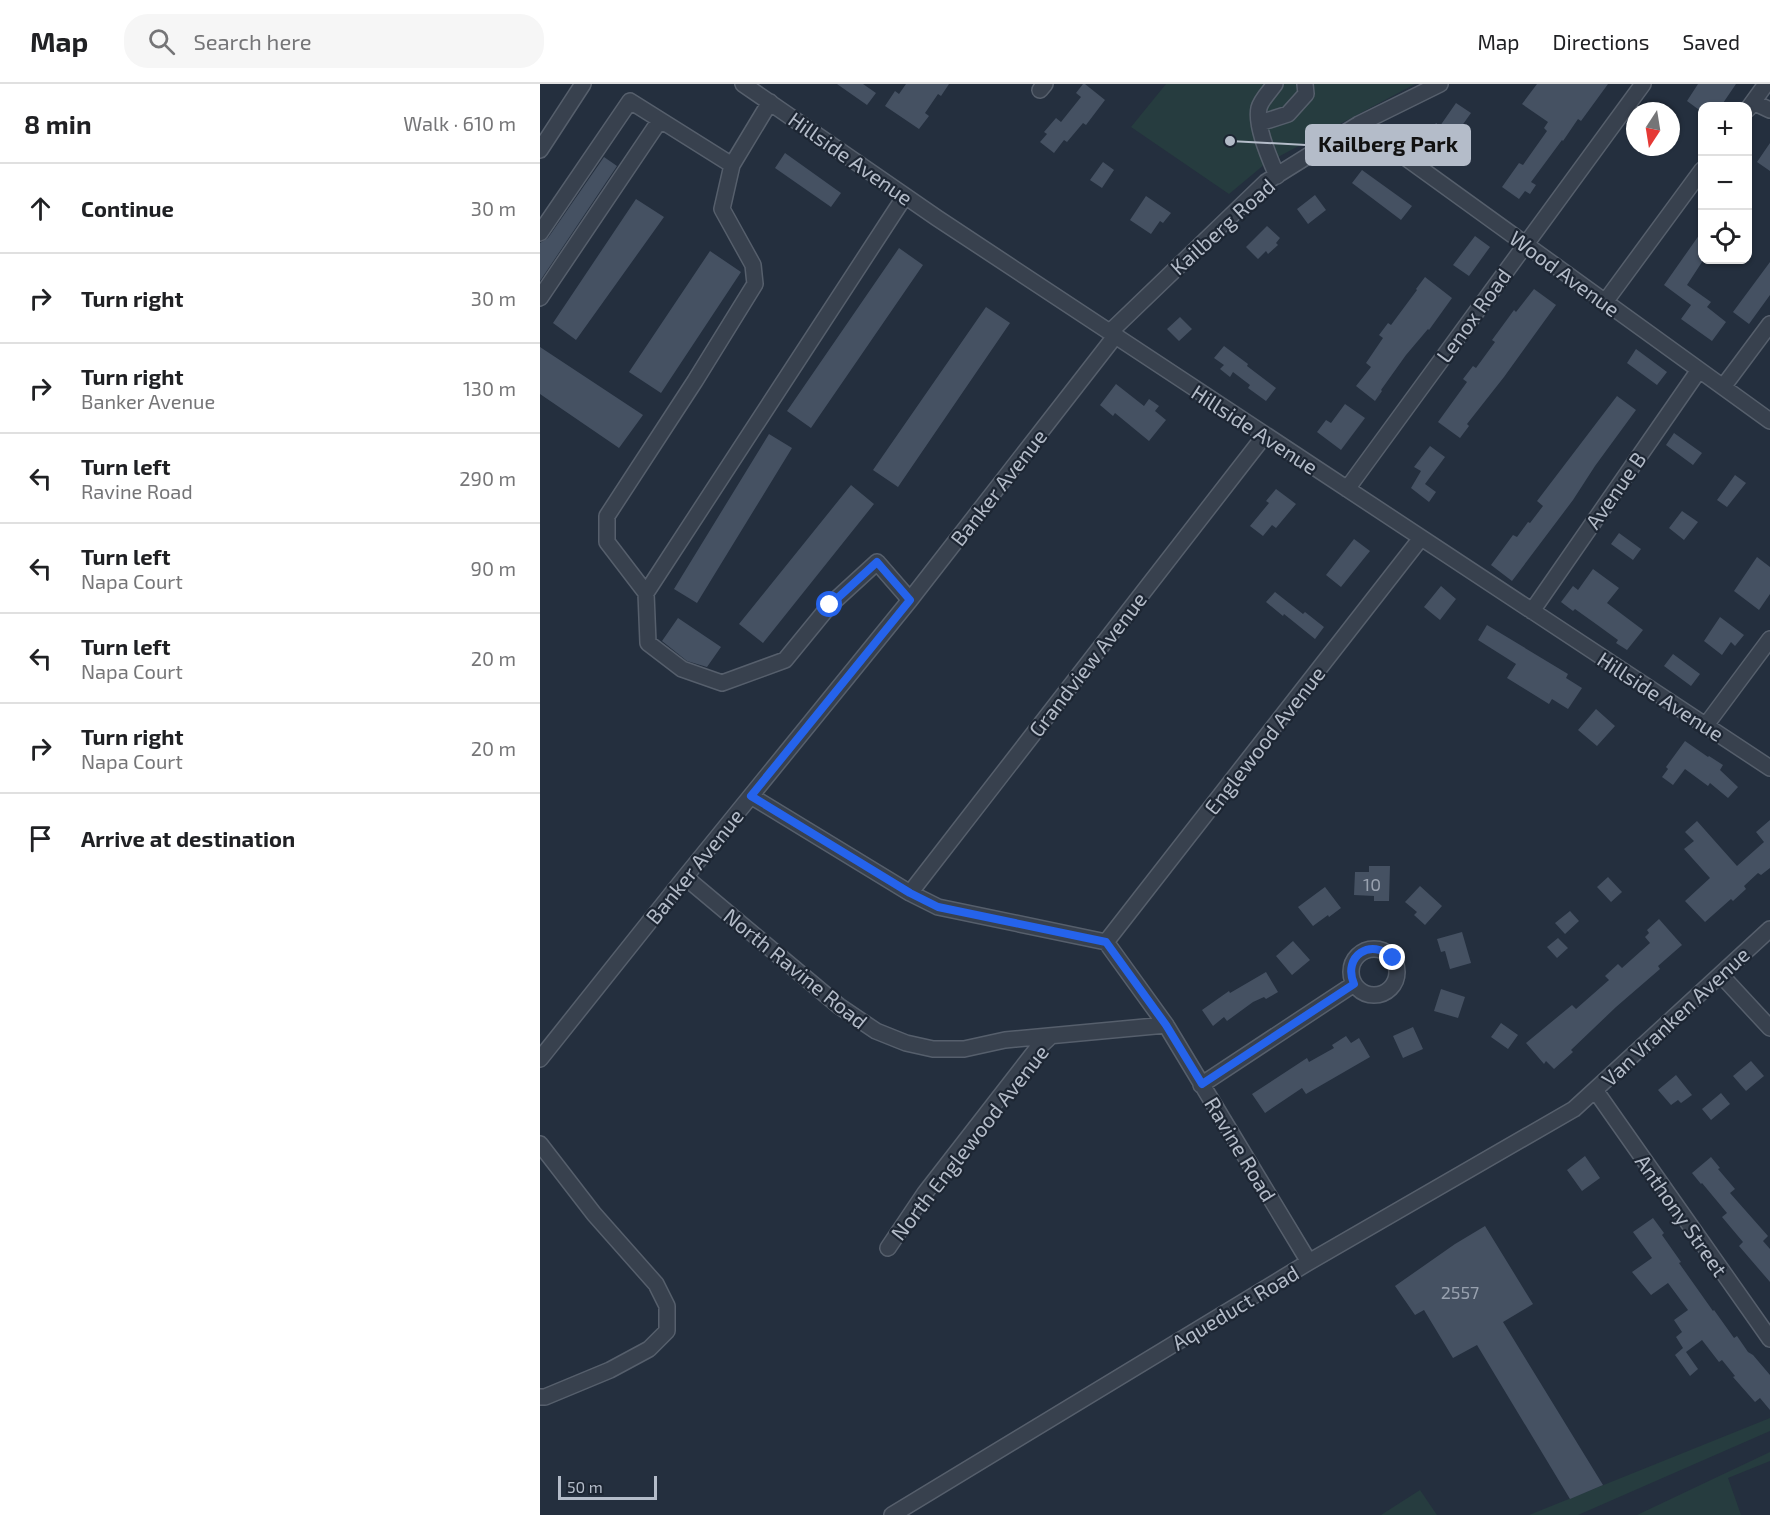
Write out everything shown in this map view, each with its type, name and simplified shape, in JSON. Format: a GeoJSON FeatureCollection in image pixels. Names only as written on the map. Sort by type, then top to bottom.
{"type":"FeatureCollection","features":[{"type":"Feature","properties":{"kind":"street"},"geometry":{"type":"LineString","coordinates":[[540,150],[583,84]]}},
{"type":"Feature","properties":{"kind":"street","name":"Hillside Avenue"},"geometry":{"type":"LineString","coordinates":[[743,84],[905,196],[1134,349],[1770,768]]}},
{"type":"Feature","properties":{"kind":"street"},"geometry":{"type":"LineString","coordinates":[[1275,84],[1259,107],[1264,146],[1277,176]]}},
{"type":"Feature","properties":{"kind":"street"},"geometry":{"type":"LineString","coordinates":[[1260,123],[1287,114],[1306,94],[1305,84]]}},
{"type":"Feature","properties":{"kind":"street","name":"Kailberg Road"},"geometry":{"type":"LineString","coordinates":[[1113,333],[1199,245],[1266,182],[1359,124],[1440,84]]}},
{"type":"Feature","properties":{"kind":"street","name":"Lenox Road"},"geometry":{"type":"LineString","coordinates":[[1347,489],[1643,84]]}},
{"type":"Feature","properties":{"kind":"street"},"geometry":{"type":"LineString","coordinates":[[1752,103],[1766,84]]}},
{"type":"Feature","properties":{"kind":"street"},"geometry":{"type":"LineString","coordinates":[[540,233],[630,101],[732,165]]}},
{"type":"Feature","properties":{"kind":"street"},"geometry":{"type":"LineString","coordinates":[[770,102],[732,165],[722,209],[753,265],[755,284],[607,516],[607,542],[646,593],[648,642],[682,669],[722,683],[785,660],[830,605],[877,562],[910,600]]}},
{"type":"Feature","properties":{"kind":"street"},"geometry":{"type":"LineString","coordinates":[[1752,106],[1770,110]]}},
{"type":"Feature","properties":{"kind":"street"},"geometry":{"type":"LineString","coordinates":[[540,298],[660,120]]}},
{"type":"Feature","properties":{"kind":"street","name":"Wood Avenue"},"geometry":{"type":"LineString","coordinates":[[1359,124],[1770,421]]}},
{"type":"Feature","properties":{"kind":"street"},"geometry":{"type":"LineString","coordinates":[[1605,302],[1698,175]]}},
{"type":"Feature","properties":{"kind":"street"},"geometry":{"type":"LineString","coordinates":[[646,593],[905,196]]}},
{"type":"Feature","properties":{"kind":"street"},"geometry":{"type":"LineString","coordinates":[[1723,387],[1770,324]]}},
{"type":"Feature","properties":{"kind":"street","name":"Banker Avenue"},"geometry":{"type":"LineString","coordinates":[[540,1059],[910,600],[1113,333]]}},
{"type":"Feature","properties":{"kind":"street","name":"Avenue B"},"geometry":{"type":"LineString","coordinates":[[1532,611],[1699,370]]}},
{"type":"Feature","properties":{"kind":"street","name":"Grandview Avenue"},"geometry":{"type":"LineString","coordinates":[[910,893],[1265,435]]}},
{"type":"Feature","properties":{"kind":"street","name":"Englewood Avenue"},"geometry":{"type":"LineString","coordinates":[[1106,942],[1421,538]]}},
{"type":"Feature","properties":{"kind":"street"},"geometry":{"type":"LineString","coordinates":[[1706,725],[1770,639]]}},
{"type":"Feature","properties":{"kind":"street"},"geometry":{"type":"LineString","coordinates":[[751,796],[910,893],[938,907],[1106,942]]}},
{"type":"Feature","properties":{"kind":"street","name":"North Ravine Road"},"geometry":{"type":"LineString","coordinates":[[685,877],[839,1006],[876,1031],[906,1043],[933,1049],[964,1048],[1005,1040],[1166,1025]]}},
{"type":"Feature","properties":{"kind":"street","name":"Van Vranken Avenue"},"geometry":{"type":"LineString","coordinates":[[1580,1104],[1770,929]]}},
{"type":"Feature","properties":{"kind":"street","name":"Ravine Road"},"geometry":{"type":"LineString","coordinates":[[1106,942],[1166,1025],[1309,1262]]}},
{"type":"Feature","properties":{"kind":"street"},"geometry":{"type":"LineString","coordinates":[[1721,975],[1770,1028]]}},
{"type":"Feature","properties":{"kind":"street"},"geometry":{"type":"LineString","coordinates":[[1202,1084],[1354,984]]}},
{"type":"Feature","properties":{"kind":"street","name":"North Englewood Avenue"},"geometry":{"type":"LineString","coordinates":[[888,1248],[952,1157],[1036,1050],[1051,1036]]}},
{"type":"Feature","properties":{"kind":"street","name":"Anthony Street"},"geometry":{"type":"LineString","coordinates":[[1595,1090],[1770,1339]]}},
{"type":"Feature","properties":{"kind":"street","name":"Aqueduct Road"},"geometry":{"type":"LineString","coordinates":[[892,1515],[1309,1262],[1575,1109],[1580,1104]]}},
{"type":"Feature","properties":{"kind":"street"},"geometry":{"type":"LineString","coordinates":[[540,1397],[610,1370],[649,1349],[667,1331],[666,1306],[656,1284],[594,1214],[541,1149]]}},
{"type":"Feature","properties":{"kind":"green space"},"geometry":{"type":"Polygon","coordinates":[[[1166,84],[1415,84],[1265,164],[1229,194],[1131,127],[1166,84]]]}},
{"type":"Feature","properties":{"kind":"green space"},"geometry":{"type":"Polygon","coordinates":[[[1770,1418],[1770,1431],[1578,1515],[1529,1515],[1770,1418]]]}},
{"type":"Feature","properties":{"kind":"green space"},"geometry":{"type":"Polygon","coordinates":[[[1770,1452],[1770,1461],[1728,1478],[1741,1515],[1637,1515],[1770,1452]]]}},
{"type":"Feature","properties":{"kind":"green space"},"geometry":{"type":"Polygon","coordinates":[[[1420,1490],[1437,1515],[1381,1515],[1420,1490]]]}},
{"type":"Feature","properties":{"kind":"building"},"geometry":{"type":"Polygon","coordinates":[[[837,84],[863,84],[876,93],[867,105],[837,84]]]}},
{"type":"Feature","properties":{"kind":"building"},"geometry":{"type":"Polygon","coordinates":[[[906,84],[949,84],[941,96],[938,94],[925,113],[929,116],[919,129],[885,106],[895,91],[899,94],[906,84]]]}},
{"type":"Feature","properties":{"kind":"building"},"geometry":{"type":"Polygon","coordinates":[[[1083,84],[1105,100],[1086,125],[1083,123],[1067,142],[1064,140],[1054,153],[1040,142],[1047,134],[1044,132],[1056,118],[1061,122],[1081,97],[1076,93],[1083,84]]]}},
{"type":"Feature","properties":{"kind":"building"},"geometry":{"type":"Polygon","coordinates":[[[1537,84],[1608,84],[1581,121],[1578,119],[1531,182],[1536,185],[1530,194],[1525,191],[1519,199],[1502,187],[1519,163],[1523,165],[1547,131],[1544,128],[1548,122],[1522,104],[1537,84]]]}},
{"type":"Feature","properties":{"kind":"building"},"geometry":{"type":"Polygon","coordinates":[[[1698,84],[1736,84],[1724,102],[1698,102],[1698,109],[1687,101],[1698,84]]]}},
{"type":"Feature","properties":{"kind":"building"},"geometry":{"type":"Polygon","coordinates":[[[1456,103],[1471,113],[1446,148],[1428,134],[1436,123],[1440,126],[1456,103]]]}},
{"type":"Feature","properties":{"kind":"building"},"geometry":{"type":"Polygon","coordinates":[[[1770,143],[1770,171],[1757,162],[1770,143]]]}},
{"type":"Feature","properties":{"kind":"building"},"geometry":{"type":"Polygon","coordinates":[[[785,153],[841,193],[831,207],[775,168],[785,153]]]}},
{"type":"Feature","properties":{"kind":"building"},"geometry":{"type":"Polygon","coordinates":[[[604,157],[617,166],[540,281],[540,243],[548,238],[604,157]]]}},
{"type":"Feature","properties":{"kind":"building"},"geometry":{"type":"Polygon","coordinates":[[[1103,162],[1114,170],[1102,188],[1090,180],[1103,162]]]}},
{"type":"Feature","properties":{"kind":"building"},"geometry":{"type":"Polygon","coordinates":[[[1362,170],[1412,206],[1401,220],[1352,183],[1362,170]]]}},
{"type":"Feature","properties":{"kind":"building"},"geometry":{"type":"Polygon","coordinates":[[[1315,195],[1326,210],[1308,224],[1297,209],[1315,195]]]}},
{"type":"Feature","properties":{"kind":"building"},"geometry":{"type":"Polygon","coordinates":[[[1146,196],[1171,213],[1163,223],[1160,221],[1151,234],[1130,220],[1146,196]]]}},
{"type":"Feature","properties":{"kind":"building"},"geometry":{"type":"Polygon","coordinates":[[[636,199],[664,217],[576,340],[553,323],[636,199]]]}},
{"type":"Feature","properties":{"kind":"building"},"geometry":{"type":"Polygon","coordinates":[[[1267,226],[1280,238],[1276,243],[1278,245],[1268,254],[1266,251],[1258,259],[1246,247],[1267,226]]]}},
{"type":"Feature","properties":{"kind":"building"},"geometry":{"type":"Polygon","coordinates":[[[1475,236],[1490,247],[1469,276],[1453,265],[1475,236]]]}},
{"type":"Feature","properties":{"kind":"building"},"geometry":{"type":"Polygon","coordinates":[[[1698,237],[1698,264],[1701,264],[1687,285],[1711,302],[1707,307],[1726,322],[1712,341],[1681,319],[1691,305],[1664,285],[1698,237]]]}},
{"type":"Feature","properties":{"kind":"building"},"geometry":{"type":"Polygon","coordinates":[[[899,248],[923,265],[811,428],[787,411],[899,248]]]}},
{"type":"Feature","properties":{"kind":"building"},"geometry":{"type":"Polygon","coordinates":[[[710,251],[741,272],[661,393],[629,372],[710,251]]]}},
{"type":"Feature","properties":{"kind":"building"},"geometry":{"type":"Polygon","coordinates":[[[1770,262],[1770,295],[1749,324],[1733,312],[1770,262]]]}},
{"type":"Feature","properties":{"kind":"building"},"geometry":{"type":"Polygon","coordinates":[[[1425,277],[1452,298],[1429,330],[1406,355],[1375,401],[1356,386],[1371,367],[1366,363],[1383,338],[1379,335],[1388,323],[1391,325],[1425,277]]]}},
{"type":"Feature","properties":{"kind":"building"},"geometry":{"type":"Polygon","coordinates":[[[1534,289],[1556,305],[1467,424],[1469,426],[1460,438],[1438,422],[1467,382],[1463,379],[1473,366],[1476,368],[1495,342],[1492,340],[1514,310],[1516,312],[1534,289]]]}},
{"type":"Feature","properties":{"kind":"building"},"geometry":{"type":"Polygon","coordinates":[[[986,307],[1010,323],[898,487],[873,470],[986,307]]]}},
{"type":"Feature","properties":{"kind":"building"},"geometry":{"type":"Polygon","coordinates":[[[1180,317],[1192,329],[1179,341],[1167,329],[1180,317]]]}},
{"type":"Feature","properties":{"kind":"building"},"geometry":{"type":"Polygon","coordinates":[[[1224,346],[1276,388],[1266,401],[1248,388],[1250,385],[1233,372],[1230,377],[1220,369],[1224,365],[1214,358],[1224,346]]]}},
{"type":"Feature","properties":{"kind":"building"},"geometry":{"type":"Polygon","coordinates":[[[540,347],[643,415],[619,448],[540,394],[540,347]]]}},
{"type":"Feature","properties":{"kind":"building"},"geometry":{"type":"Polygon","coordinates":[[[1636,349],[1667,372],[1657,385],[1627,363],[1636,349]]]}},
{"type":"Feature","properties":{"kind":"building"},"geometry":{"type":"Polygon","coordinates":[[[1116,384],[1144,406],[1149,399],[1159,406],[1155,411],[1166,420],[1149,441],[1115,413],[1113,416],[1100,405],[1116,384]]]}},
{"type":"Feature","properties":{"kind":"building"},"geometry":{"type":"Polygon","coordinates":[[[1617,396],[1636,410],[1573,500],[1512,581],[1491,565],[1513,535],[1517,537],[1543,506],[1537,501],[1617,396]]]}},
{"type":"Feature","properties":{"kind":"building"},"geometry":{"type":"Polygon","coordinates":[[[1345,404],[1365,418],[1341,450],[1317,432],[1326,420],[1331,423],[1345,404]]]}},
{"type":"Feature","properties":{"kind":"building"},"geometry":{"type":"Polygon","coordinates":[[[1674,433],[1702,453],[1693,465],[1666,445],[1674,433]]]}},
{"type":"Feature","properties":{"kind":"building"},"geometry":{"type":"Polygon","coordinates":[[[769,434],[792,448],[697,603],[674,589],[769,434]]]}},
{"type":"Feature","properties":{"kind":"building"},"geometry":{"type":"Polygon","coordinates":[[[1430,446],[1445,457],[1425,484],[1436,492],[1429,502],[1411,488],[1421,471],[1414,467],[1430,446]]]}},
{"type":"Feature","properties":{"kind":"building"},"geometry":{"type":"Polygon","coordinates":[[[1735,475],[1746,483],[1727,507],[1717,500],[1735,475]]]}},
{"type":"Feature","properties":{"kind":"building"},"geometry":{"type":"Polygon","coordinates":[[[851,485],[874,504],[763,643],[739,624],[851,485]]]}},
{"type":"Feature","properties":{"kind":"building"},"geometry":{"type":"Polygon","coordinates":[[[1276,489],[1296,504],[1276,528],[1272,525],[1263,536],[1250,526],[1269,503],[1266,501],[1276,489]]]}},
{"type":"Feature","properties":{"kind":"building"},"geometry":{"type":"Polygon","coordinates":[[[1682,511],[1698,522],[1684,540],[1669,528],[1682,511]]]}},
{"type":"Feature","properties":{"kind":"building"},"geometry":{"type":"Polygon","coordinates":[[[1619,533],[1641,549],[1633,560],[1611,544],[1619,533]]]}},
{"type":"Feature","properties":{"kind":"building"},"geometry":{"type":"Polygon","coordinates":[[[1354,539],[1370,551],[1341,587],[1326,575],[1354,539]]]}},
{"type":"Feature","properties":{"kind":"building"},"geometry":{"type":"Polygon","coordinates":[[[1757,557],[1770,567],[1770,594],[1759,610],[1734,591],[1757,557]]]}},
{"type":"Feature","properties":{"kind":"building"},"geometry":{"type":"Polygon","coordinates":[[[1593,569],[1619,588],[1607,603],[1643,630],[1627,650],[1616,643],[1618,640],[1596,624],[1561,602],[1573,586],[1578,590],[1593,569]]]}},
{"type":"Feature","properties":{"kind":"building"},"geometry":{"type":"Polygon","coordinates":[[[1441,586],[1456,599],[1440,620],[1424,607],[1441,586]]]}},
{"type":"Feature","properties":{"kind":"building"},"geometry":{"type":"Polygon","coordinates":[[[1275,592],[1324,627],[1315,639],[1266,602],[1275,592]]]}},
{"type":"Feature","properties":{"kind":"building"},"geometry":{"type":"Polygon","coordinates":[[[1720,617],[1744,635],[1735,646],[1731,642],[1722,655],[1704,641],[1720,617]]]}},
{"type":"Feature","properties":{"kind":"building"},"geometry":{"type":"Polygon","coordinates":[[[678,618],[721,647],[707,667],[687,661],[662,641],[678,618]]]}},
{"type":"Feature","properties":{"kind":"building"},"geometry":{"type":"Polygon","coordinates":[[[1487,625],[1568,674],[1566,678],[1582,688],[1568,709],[1552,699],[1549,704],[1507,678],[1516,664],[1478,640],[1487,625]]]}},
{"type":"Feature","properties":{"kind":"building"},"geometry":{"type":"Polygon","coordinates":[[[1673,654],[1700,674],[1691,686],[1664,666],[1673,654]]]}},
{"type":"Feature","properties":{"kind":"building"},"geometry":{"type":"Polygon","coordinates":[[[1596,709],[1615,726],[1597,746],[1578,730],[1596,709]]]}},
{"type":"Feature","properties":{"kind":"building"},"geometry":{"type":"Polygon","coordinates":[[[1685,741],[1723,765],[1720,770],[1738,787],[1728,798],[1710,783],[1708,786],[1685,769],[1673,785],[1662,777],[1668,769],[1666,767],[1685,741]]]}},
{"type":"Feature","properties":{"kind":"building"},"geometry":{"type":"Polygon","coordinates":[[[1770,820],[1770,868],[1761,875],[1758,873],[1744,886],[1746,889],[1705,922],[1685,901],[1710,878],[1684,849],[1694,841],[1685,832],[1697,821],[1737,866],[1764,842],[1756,832],[1770,820]]]}},
{"type":"Feature","properties":{"kind":"building"},"geometry":{"type":"Polygon","coordinates":[[[1369,866],[1390,866],[1389,901],[1374,901],[1374,896],[1354,895],[1355,872],[1369,872],[1369,866]]]}},
{"type":"Feature","properties":{"kind":"building"},"geometry":{"type":"Polygon","coordinates":[[[1608,877],[1622,892],[1611,902],[1597,887],[1608,877]]]}},
{"type":"Feature","properties":{"kind":"building"},"geometry":{"type":"Polygon","coordinates":[[[1420,886],[1442,906],[1425,925],[1414,915],[1417,912],[1405,902],[1420,886]]]}},
{"type":"Feature","properties":{"kind":"building"},"geometry":{"type":"Polygon","coordinates":[[[1325,887],[1341,908],[1313,926],[1298,907],[1325,887]]]}},
{"type":"Feature","properties":{"kind":"building"},"geometry":{"type":"Polygon","coordinates":[[[1570,911],[1579,921],[1565,934],[1555,923],[1570,911]]]}},
{"type":"Feature","properties":{"kind":"building"},"geometry":{"type":"Polygon","coordinates":[[[1659,919],[1682,945],[1658,966],[1660,969],[1616,1007],[1554,1069],[1546,1061],[1544,1064],[1526,1043],[1572,1005],[1576,1009],[1609,980],[1605,976],[1618,964],[1622,968],[1650,943],[1645,937],[1649,933],[1647,930],[1659,919]]]}},
{"type":"Feature","properties":{"kind":"building"},"geometry":{"type":"Polygon","coordinates":[[[1462,932],[1471,963],[1450,969],[1445,951],[1441,952],[1437,939],[1462,932]]]}},
{"type":"Feature","properties":{"kind":"building"},"geometry":{"type":"Polygon","coordinates":[[[1558,938],[1568,948],[1557,958],[1547,947],[1558,938]]]}},
{"type":"Feature","properties":{"kind":"building"},"geometry":{"type":"Polygon","coordinates":[[[1293,941],[1310,960],[1292,975],[1276,956],[1293,941]]]}},
{"type":"Feature","properties":{"kind":"building"},"geometry":{"type":"Polygon","coordinates":[[[1266,972],[1278,992],[1266,999],[1264,997],[1253,1002],[1227,1021],[1224,1017],[1213,1026],[1202,1010],[1229,991],[1230,993],[1266,972]]]}},
{"type":"Feature","properties":{"kind":"building"},"geometry":{"type":"Polygon","coordinates":[[[1441,989],[1465,997],[1458,1018],[1434,1011],[1441,989]]]}},
{"type":"Feature","properties":{"kind":"building"},"geometry":{"type":"Polygon","coordinates":[[[1501,1023],[1518,1035],[1508,1049],[1491,1037],[1501,1023]]]}},
{"type":"Feature","properties":{"kind":"building"},"geometry":{"type":"Polygon","coordinates":[[[1413,1027],[1423,1049],[1403,1058],[1393,1036],[1413,1027]]]}},
{"type":"Feature","properties":{"kind":"building"},"geometry":{"type":"Polygon","coordinates":[[[1346,1036],[1351,1043],[1359,1038],[1370,1057],[1306,1094],[1302,1088],[1265,1113],[1252,1094],[1307,1058],[1309,1062],[1334,1048],[1332,1045],[1346,1036]]]}},
{"type":"Feature","properties":{"kind":"building"},"geometry":{"type":"Polygon","coordinates":[[[1751,1061],[1764,1076],[1746,1091],[1733,1076],[1751,1061]]]}},
{"type":"Feature","properties":{"kind":"building"},"geometry":{"type":"Polygon","coordinates":[[[1676,1075],[1692,1095],[1681,1103],[1678,1100],[1671,1105],[1658,1090],[1676,1075]]]}},
{"type":"Feature","properties":{"kind":"building"},"geometry":{"type":"Polygon","coordinates":[[[1721,1093],[1730,1104],[1711,1120],[1702,1109],[1721,1093]]]}},
{"type":"Feature","properties":{"kind":"building"},"geometry":{"type":"Polygon","coordinates":[[[1585,1156],[1600,1178],[1582,1191],[1567,1170],[1585,1156]]]}},
{"type":"Feature","properties":{"kind":"building"},"geometry":{"type":"Polygon","coordinates":[[[1711,1157],[1735,1189],[1730,1193],[1768,1236],[1763,1241],[1770,1249],[1770,1282],[1739,1246],[1743,1242],[1722,1217],[1727,1213],[1692,1173],[1711,1157]]]}},
{"type":"Feature","properties":{"kind":"building"},"geometry":{"type":"Polygon","coordinates":[[[1653,1218],[1681,1262],[1679,1263],[1713,1311],[1734,1338],[1737,1336],[1748,1352],[1770,1375],[1770,1410],[1760,1398],[1755,1402],[1733,1377],[1735,1376],[1722,1360],[1719,1362],[1702,1340],[1686,1352],[1698,1369],[1690,1376],[1675,1355],[1683,1348],[1676,1337],[1682,1332],[1674,1320],[1688,1310],[1668,1283],[1651,1295],[1632,1272],[1652,1258],[1633,1232],[1653,1218]]]}},
{"type":"Feature","properties":{"kind":"building"},"geometry":{"type":"Polygon","coordinates":[[[1485,1226],[1533,1304],[1503,1322],[1603,1485],[1570,1499],[1477,1345],[1453,1358],[1424,1310],[1415,1315],[1395,1286],[1485,1226]]]}},
{"type":"Feature","properties":{"kind":"place","name":"Kailberg Park"},"geometry":{"type":"Point","coordinates":[1230,141]}},
{"type":"Feature","properties":{"kind":"route"},"geometry":{"type":"LineString","coordinates":[[830,605],[877,562],[910,600],[751,796],[910,893],[938,907],[1106,942],[1166,1025],[1202,1084],[1354,984],[1351,977],[1353,961],[1365,950],[1380,950],[1393,958]]}}]}
